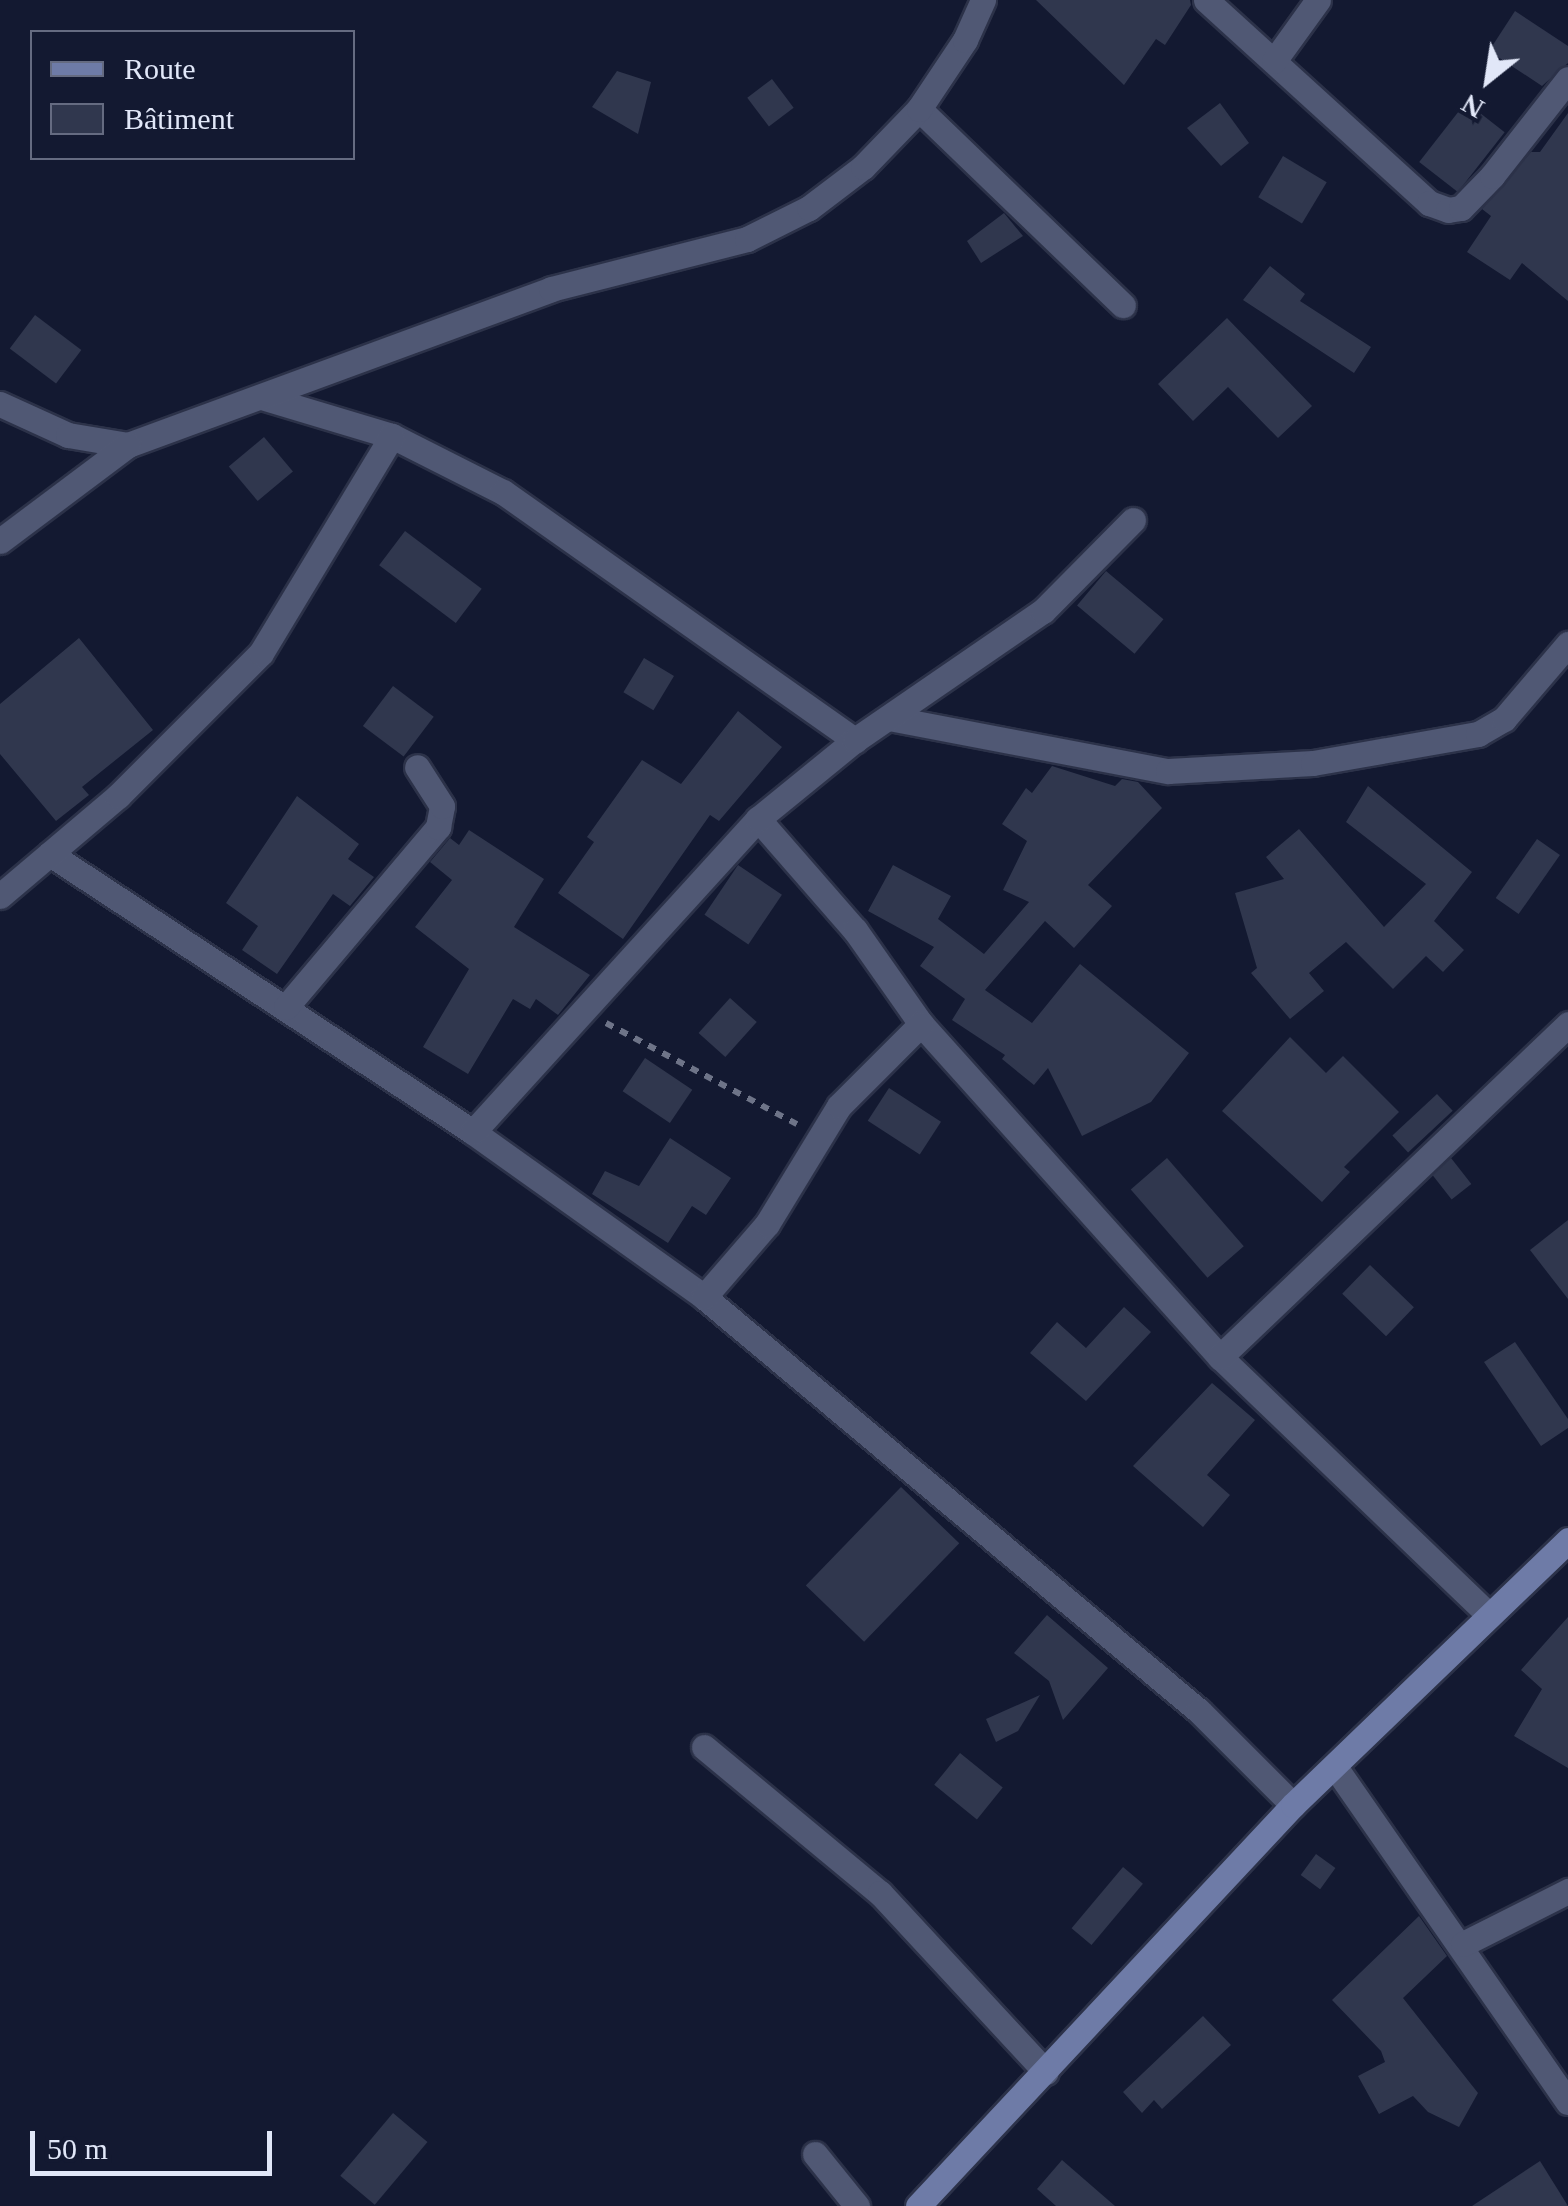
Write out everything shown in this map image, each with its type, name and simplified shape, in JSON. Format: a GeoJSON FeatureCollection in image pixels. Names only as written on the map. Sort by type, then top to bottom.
{"type":"FeatureCollection","features":[{"type":"Feature","properties":{"kind":"main road"},"geometry":{"type":"LineString","coordinates":[[918,2206],[1293,1805],[1568,1540]]}},
{"type":"Feature","properties":{"kind":"street"},"geometry":{"type":"LineString","coordinates":[[0,541],[128,446],[551,289],[747,239],[809,208],[863,167],[918,109],[965,40],[983,0]]}},
{"type":"Feature","properties":{"kind":"street"},"geometry":{"type":"LineString","coordinates":[[1206,0],[1429,204],[1448,210],[1462,208],[1492,176],[1568,79]]}},
{"type":"Feature","properties":{"kind":"street"},"geometry":{"type":"LineString","coordinates":[[1274,61],[1318,0]]}},
{"type":"Feature","properties":{"kind":"street"},"geometry":{"type":"LineString","coordinates":[[918,109],[1124,305]]}},
{"type":"Feature","properties":{"kind":"street"},"geometry":{"type":"LineString","coordinates":[[262,398],[392,436],[558,526],[855,740]]}},
{"type":"Feature","properties":{"kind":"street"},"geometry":{"type":"LineString","coordinates":[[0,404],[68,435],[128,446]]}},
{"type":"Feature","properties":{"kind":"street"},"geometry":{"type":"LineString","coordinates":[[0,896],[50,854],[261,653],[392,436]]}},
{"type":"Feature","properties":{"kind":"street"},"geometry":{"type":"LineString","coordinates":[[473,1132],[758,820],[855,740],[1043,610],[1133,520]]}},
{"type":"Feature","properties":{"kind":"street"},"geometry":{"type":"LineString","coordinates":[[889,718],[1168,771],[1313,762],[1478,734],[1504,719],[1568,644]]}},
{"type":"Feature","properties":{"kind":"street"},"geometry":{"type":"LineString","coordinates":[[286,1007],[438,828],[442,806],[417,767]]}},
{"type":"Feature","properties":{"kind":"street"},"geometry":{"type":"LineString","coordinates":[[758,820],[856,930],[920,1024],[1220,1357],[1488,1614]]}},
{"type":"Feature","properties":{"kind":"street"},"geometry":{"type":"LineString","coordinates":[[50,854],[473,1132],[704,1297],[1198,1711],[1293,1805]]}},
{"type":"Feature","properties":{"kind":"street"},"geometry":{"type":"LineString","coordinates":[[704,1297],[767,1224],[820,1132],[866,1074],[920,1024]]}},
{"type":"Feature","properties":{"kind":"street"},"geometry":{"type":"LineString","coordinates":[[1220,1357],[1568,1024]]}},
{"type":"Feature","properties":{"kind":"street"},"geometry":{"type":"LineString","coordinates":[[704,1747],[880,1893],[1046,2072]]}},
{"type":"Feature","properties":{"kind":"street"},"geometry":{"type":"LineString","coordinates":[[1335,1767],[1463,1944],[1568,2102]]}},
{"type":"Feature","properties":{"kind":"street"},"geometry":{"type":"LineString","coordinates":[[1463,1944],[1568,1891]]}},
{"type":"Feature","properties":{"kind":"street"},"geometry":{"type":"LineString","coordinates":[[815,2154],[857,2206]]}},
{"type":"Feature","properties":{"kind":"path"},"geometry":{"type":"LineString","coordinates":[[582,1012],[672,1053],[767,1112],[820,1132]]}},
{"type":"Feature","properties":{"kind":"building"},"geometry":{"type":"Polygon","coordinates":[[[1036,0],[1190,0],[1191,5],[1165,45],[1156,39],[1124,85],[1036,0]]]}},
{"type":"Feature","properties":{"kind":"building"},"geometry":{"type":"Polygon","coordinates":[[[1515,11],[1568,46],[1568,63],[1542,86],[1489,51],[1515,11]]]}},
{"type":"Feature","properties":{"kind":"building"},"geometry":{"type":"Polygon","coordinates":[[[617,71],[651,82],[638,134],[592,107],[617,71]]]}},
{"type":"Feature","properties":{"kind":"building"},"geometry":{"type":"Polygon","coordinates":[[[772,79],[794,108],[769,126],[747,98],[772,79]]]}},
{"type":"Feature","properties":{"kind":"building"},"geometry":{"type":"Polygon","coordinates":[[[1466,102],[1505,132],[1458,192],[1419,162],[1466,102]]]}},
{"type":"Feature","properties":{"kind":"building"},"geometry":{"type":"Polygon","coordinates":[[[1220,103],[1249,143],[1221,166],[1187,128],[1220,103]]]}},
{"type":"Feature","properties":{"kind":"building"},"geometry":{"type":"Polygon","coordinates":[[[1568,113],[1568,301],[1522,263],[1510,280],[1467,252],[1491,216],[1482,209],[1531,152],[1540,152],[1568,113]]]}},
{"type":"Feature","properties":{"kind":"building"},"geometry":{"type":"Polygon","coordinates":[[[1283,156],[1327,182],[1302,223],[1258,197],[1283,156]]]}},
{"type":"Feature","properties":{"kind":"building"},"geometry":{"type":"Polygon","coordinates":[[[1004,213],[1023,236],[981,263],[967,241],[1004,213]]]}},
{"type":"Feature","properties":{"kind":"building"},"geometry":{"type":"Polygon","coordinates":[[[1270,266],[1305,294],[1300,301],[1371,347],[1354,373],[1243,300],[1270,266]]]}},
{"type":"Feature","properties":{"kind":"building"},"geometry":{"type":"Polygon","coordinates":[[[35,315],[81,350],[56,383],[10,349],[35,315]]]}},
{"type":"Feature","properties":{"kind":"building"},"geometry":{"type":"Polygon","coordinates":[[[1227,318],[1312,406],[1278,438],[1228,387],[1193,421],[1158,384],[1227,318]]]}},
{"type":"Feature","properties":{"kind":"building"},"geometry":{"type":"Polygon","coordinates":[[[264,437],[293,471],[258,501],[229,467],[264,437]]]}},
{"type":"Feature","properties":{"kind":"building"},"geometry":{"type":"Polygon","coordinates":[[[405,531],[482,589],[456,623],[379,565],[405,531]]]}},
{"type":"Feature","properties":{"kind":"building"},"geometry":{"type":"Polygon","coordinates":[[[1106,571],[1163,619],[1135,654],[1077,605],[1106,571]]]}},
{"type":"Feature","properties":{"kind":"building"},"geometry":{"type":"Polygon","coordinates":[[[79,638],[153,730],[82,787],[89,795],[56,821],[0,754],[0,704],[79,638]]]}},
{"type":"Feature","properties":{"kind":"building"},"geometry":{"type":"Polygon","coordinates":[[[644,658],[674,676],[653,710],[623,692],[644,658]]]}},
{"type":"Feature","properties":{"kind":"building"},"geometry":{"type":"Polygon","coordinates":[[[393,686],[434,717],[404,757],[363,726],[393,686]]]}},
{"type":"Feature","properties":{"kind":"building"},"geometry":{"type":"Polygon","coordinates":[[[738,711],[782,747],[719,821],[710,815],[623,939],[558,893],[594,842],[587,837],[642,760],[681,784],[738,711]]]}},
{"type":"Feature","properties":{"kind":"building"},"geometry":{"type":"Polygon","coordinates":[[[1052,766],[1115,786],[1122,779],[1138,782],[1162,808],[1088,885],[1112,906],[1074,948],[1045,921],[985,990],[1032,1023],[1080,964],[1189,1053],[1151,1102],[1082,1136],[1048,1068],[1034,1085],[1002,1059],[1005,1055],[952,1020],[965,999],[920,966],[934,947],[868,911],[893,865],[951,896],[938,919],[984,954],[1029,902],[1003,890],[1027,841],[1002,824],[1026,788],[1032,793],[1052,766]]]}},
{"type":"Feature","properties":{"kind":"building"},"geometry":{"type":"Polygon","coordinates":[[[1368,786],[1472,872],[1434,921],[1464,950],[1443,972],[1426,956],[1393,989],[1346,942],[1309,973],[1324,991],[1290,1019],[1251,973],[1257,968],[1235,893],[1284,879],[1266,857],[1299,829],[1384,927],[1426,884],[1346,822],[1368,786]]]}},
{"type":"Feature","properties":{"kind":"building"},"geometry":{"type":"Polygon","coordinates":[[[297,796],[359,844],[348,859],[374,877],[350,906],[333,894],[277,974],[242,950],[258,926],[226,903],[297,796]]]}},
{"type":"Feature","properties":{"kind":"building"},"geometry":{"type":"Polygon","coordinates":[[[469,830],[544,879],[514,927],[590,975],[558,1015],[536,999],[530,1009],[513,999],[468,1074],[423,1047],[469,969],[415,927],[452,880],[430,862],[450,838],[459,845],[469,830]]]}},
{"type":"Feature","properties":{"kind":"building"},"geometry":{"type":"Polygon","coordinates":[[[1537,839],[1560,855],[1519,914],[1496,898],[1537,839]]]}},
{"type":"Feature","properties":{"kind":"building"},"geometry":{"type":"Polygon","coordinates":[[[738,865],[782,895],[748,944],[704,915],[738,865]]]}},
{"type":"Feature","properties":{"kind":"building"},"geometry":{"type":"Polygon","coordinates":[[[730,998],[757,1022],[725,1057],[699,1033],[730,998]]]}},
{"type":"Feature","properties":{"kind":"building"},"geometry":{"type":"Polygon","coordinates":[[[1290,1037],[1326,1073],[1343,1056],[1399,1112],[1344,1167],[1350,1172],[1322,1202],[1222,1111],[1290,1037]]]}},
{"type":"Feature","properties":{"kind":"building"},"geometry":{"type":"Polygon","coordinates":[[[645,1058],[692,1090],[670,1123],[623,1091],[645,1058]]]}},
{"type":"Feature","properties":{"kind":"building"},"geometry":{"type":"Polygon","coordinates":[[[889,1088],[941,1122],[920,1154],[868,1121],[889,1088]]]}},
{"type":"Feature","properties":{"kind":"building"},"geometry":{"type":"Polygon","coordinates":[[[1437,1094],[1453,1111],[1408,1152],[1392,1136],[1437,1094]]]}},
{"type":"Feature","properties":{"kind":"building"},"geometry":{"type":"Polygon","coordinates":[[[670,1138],[731,1178],[706,1215],[692,1206],[668,1243],[592,1194],[605,1171],[639,1186],[670,1138]]]}},
{"type":"Feature","properties":{"kind":"building"},"geometry":{"type":"Polygon","coordinates":[[[1167,1158],[1244,1246],[1208,1278],[1131,1189],[1167,1158]]]}},
{"type":"Feature","properties":{"kind":"building"},"geometry":{"type":"Polygon","coordinates":[[[1451,1158],[1471,1184],[1452,1199],[1431,1173],[1451,1158]]]}},
{"type":"Feature","properties":{"kind":"building"},"geometry":{"type":"Polygon","coordinates":[[[1568,1220],[1568,1299],[1530,1250],[1568,1220]]]}},
{"type":"Feature","properties":{"kind":"building"},"geometry":{"type":"Polygon","coordinates":[[[1370,1265],[1414,1307],[1386,1336],[1342,1294],[1370,1265]]]}},
{"type":"Feature","properties":{"kind":"building"},"geometry":{"type":"Polygon","coordinates":[[[1124,1307],[1151,1332],[1086,1401],[1030,1353],[1057,1322],[1086,1348],[1124,1307]]]}},
{"type":"Feature","properties":{"kind":"building"},"geometry":{"type":"Polygon","coordinates":[[[1515,1342],[1568,1419],[1568,1428],[1541,1446],[1484,1362],[1515,1342]]]}},
{"type":"Feature","properties":{"kind":"building"},"geometry":{"type":"Polygon","coordinates":[[[1212,1383],[1255,1420],[1207,1475],[1230,1495],[1203,1527],[1133,1466],[1212,1383]]]}},
{"type":"Feature","properties":{"kind":"building"},"geometry":{"type":"Polygon","coordinates":[[[901,1487],[959,1543],[864,1642],[806,1586],[901,1487]]]}},
{"type":"Feature","properties":{"kind":"building"},"geometry":{"type":"Polygon","coordinates":[[[1047,1615],[1108,1668],[1063,1720],[1049,1681],[1014,1653],[1047,1615]]]}},
{"type":"Feature","properties":{"kind":"building"},"geometry":{"type":"Polygon","coordinates":[[[1568,1617],[1568,1768],[1514,1736],[1542,1689],[1521,1670],[1568,1617]]]}},
{"type":"Feature","properties":{"kind":"building"},"geometry":{"type":"Polygon","coordinates":[[[1040,1695],[1018,1731],[996,1742],[986,1719],[1040,1695]]]}},
{"type":"Feature","properties":{"kind":"building"},"geometry":{"type":"Polygon","coordinates":[[[960,1753],[1003,1788],[977,1819],[934,1785],[960,1753]]]}},
{"type":"Feature","properties":{"kind":"building"},"geometry":{"type":"Polygon","coordinates":[[[1316,1854],[1335,1868],[1320,1889],[1301,1875],[1316,1854]]]}},
{"type":"Feature","properties":{"kind":"building"},"geometry":{"type":"Polygon","coordinates":[[[1123,1867],[1143,1884],[1091,1945],[1072,1928],[1123,1867]]]}},
{"type":"Feature","properties":{"kind":"building"},"geometry":{"type":"Polygon","coordinates":[[[1419,1916],[1447,1956],[1403,1998],[1478,2093],[1459,2127],[1428,2112],[1413,2096],[1379,2114],[1358,2076],[1385,2062],[1381,2051],[1332,2000],[1419,1916]]]}},
{"type":"Feature","properties":{"kind":"building"},"geometry":{"type":"Polygon","coordinates":[[[1203,2016],[1231,2045],[1162,2109],[1154,2100],[1142,2113],[1123,2092],[1203,2016]]]}},
{"type":"Feature","properties":{"kind":"building"},"geometry":{"type":"Polygon","coordinates":[[[393,2113],[427,2142],[375,2205],[340,2176],[393,2113]]]}},
{"type":"Feature","properties":{"kind":"building"},"geometry":{"type":"Polygon","coordinates":[[[1062,2160],[1115,2206],[1056,2206],[1037,2189],[1062,2160]]]}},
{"type":"Feature","properties":{"kind":"building"},"geometry":{"type":"Polygon","coordinates":[[[1540,2161],[1568,2206],[1472,2206],[1540,2161]]]}}]}
